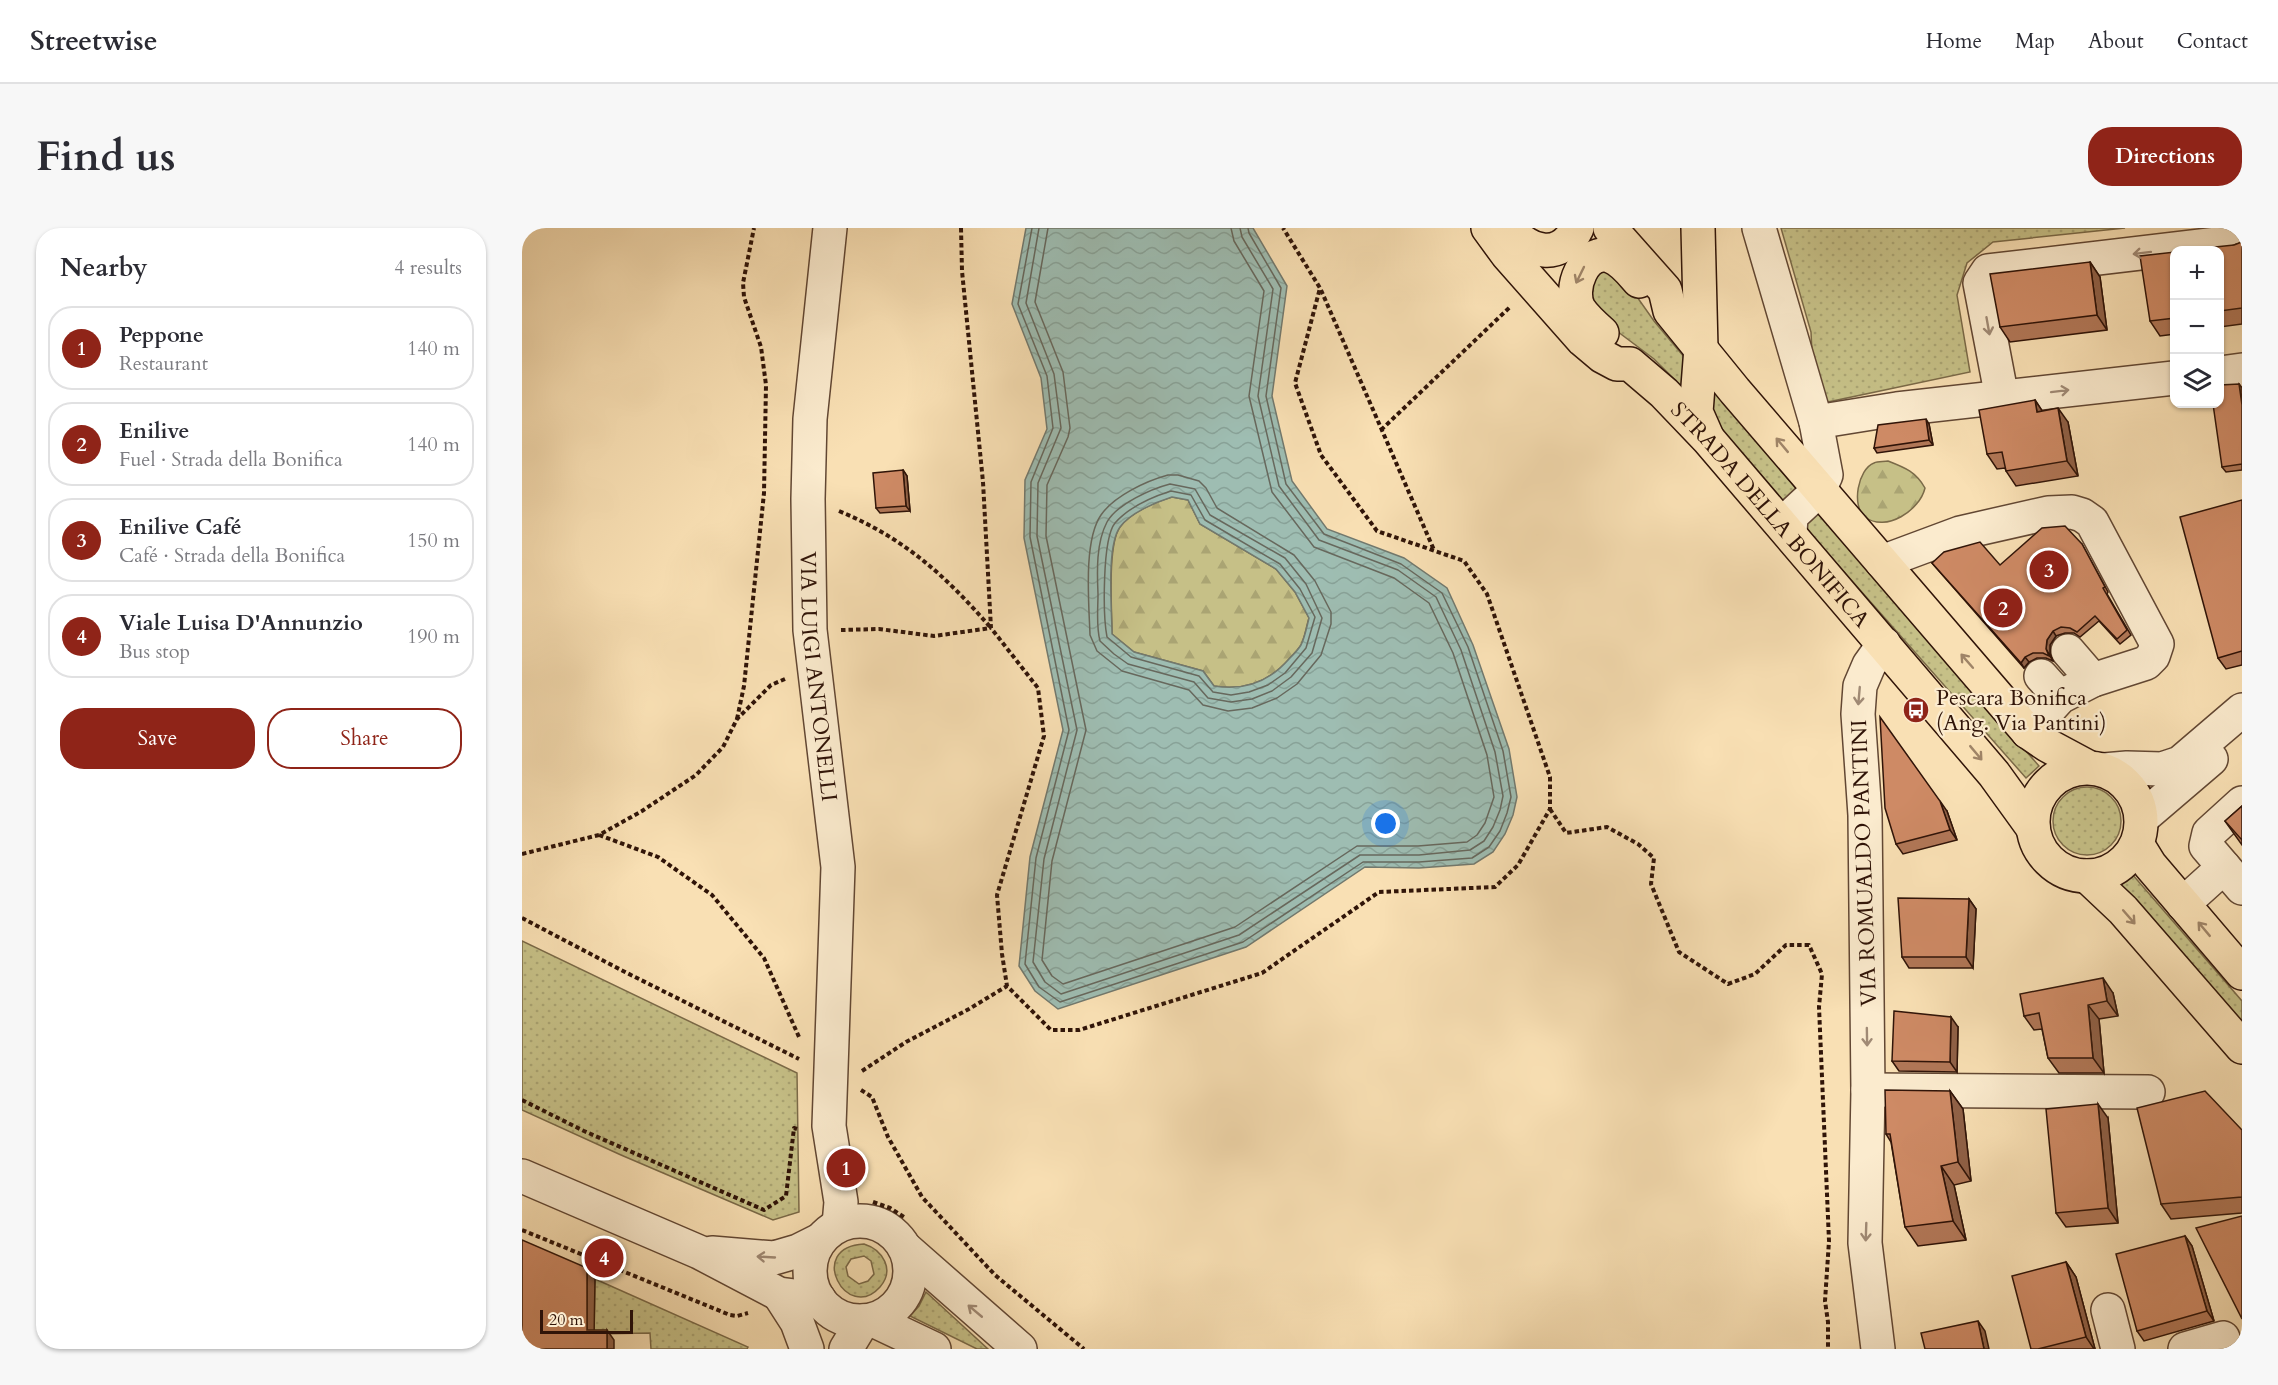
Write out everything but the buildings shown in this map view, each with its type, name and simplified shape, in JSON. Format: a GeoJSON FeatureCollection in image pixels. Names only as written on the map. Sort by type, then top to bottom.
{"type":"FeatureCollection","features":[{"type":"Feature","properties":{"kind":"main road","name":"STRADA DELLA BONIFICA"},"geometry":{"type":"LineString","coordinates":[[1488,228],[1527,278],[1589,345],[1602,356],[1617,364],[1630,364],[1664,393],[1708,439],[1994,774],[2033,828]]}},
{"type":"Feature","properties":{"kind":"main road"},"geometry":{"type":"LineString","coordinates":[[1509,228],[1526,246],[1536,250],[1560,246],[1569,240],[1577,228]]}},
{"type":"Feature","properties":{"kind":"main road"},"geometry":{"type":"LineString","coordinates":[[1610,228],[1665,290],[1670,311]]}},
{"type":"Feature","properties":{"kind":"main road"},"geometry":{"type":"LineString","coordinates":[[1698,228],[1701,348],[1696,412],[1708,439]]}},
{"type":"Feature","properties":{"kind":"main road"},"geometry":{"type":"LineString","coordinates":[[1630,364],[1625,354],[1595,327],[1580,309],[1575,297],[1575,289],[1582,269],[1594,257],[1609,255],[1623,264],[1656,301],[1670,311],[1819,490],[2028,732],[2096,769],[2118,777],[2131,788],[2138,802],[2140,831],[2150,865],[2242,974]]}},
{"type":"Feature","properties":{"kind":"main road"},"geometry":{"type":"LineString","coordinates":[[2096,769],[2062,773],[2051,780],[2036,802],[2033,828],[2036,841],[2051,863],[2074,875],[2100,875],[2117,868],[2131,855],[2140,831]]}},
{"type":"Feature","properties":{"kind":"main road"},"geometry":{"type":"LineString","coordinates":[[2087,876],[2123,910],[2242,1047]]}},
{"type":"Feature","properties":{"kind":"street","name":"VIA LUIGI ANTONELLI"},"geometry":{"type":"LineString","coordinates":[[830,228],[810,419],[808,499],[810,630],[838,867],[830,1130],[841,1202],[830,1232]]}},
{"type":"Feature","properties":{"kind":"street"},"geometry":{"type":"LineString","coordinates":[[1759,228],[1812,410],[1826,475],[1819,490],[1791,516],[1790,533]]}},
{"type":"Feature","properties":{"kind":"street"},"geometry":{"type":"LineString","coordinates":[[2002,398],[1980,283],[1988,271],[2242,241]]}},
{"type":"Feature","properties":{"kind":"street"},"geometry":{"type":"LineString","coordinates":[[2224,372],[2242,370]]}},
{"type":"Feature","properties":{"kind":"street"},"geometry":{"type":"LineString","coordinates":[[1812,410],[1897,410],[2170,379]]}},
{"type":"Feature","properties":{"kind":"street"},"geometry":{"type":"LineString","coordinates":[[1882,562],[1933,554],[1963,536],[2048,513],[2072,512],[2092,522],[2110,569],[2157,644],[2156,650],[2145,663],[2093,680],[2050,687],[2028,732]]}},
{"type":"Feature","properties":{"kind":"street","name":"VIA ROMUALDO PANTINI"},"geometry":{"type":"LineString","coordinates":[[1878,1349],[1865,1243],[1868,1090],[1864,815],[1858,714],[1860,686],[1869,664],[1884,644]]}},
{"type":"Feature","properties":{"kind":"street"},"geometry":{"type":"LineString","coordinates":[[2068,651],[2093,680]]}},
{"type":"Feature","properties":{"kind":"street"},"geometry":{"type":"LineString","coordinates":[[2096,769],[2162,769],[2180,763],[2242,710]]}},
{"type":"Feature","properties":{"kind":"street"},"geometry":{"type":"LineString","coordinates":[[2140,831],[2242,731]]}},
{"type":"Feature","properties":{"kind":"street"},"geometry":{"type":"LineString","coordinates":[[2183,904],[2233,877],[2206,846],[2209,833],[2242,803]]}},
{"type":"Feature","properties":{"kind":"street"},"geometry":{"type":"LineString","coordinates":[[1868,1090],[2148,1092]]}},
{"type":"Feature","properties":{"kind":"street"},"geometry":{"type":"LineString","coordinates":[[522,1176],[699,1252],[797,1322],[807,1349]]}},
{"type":"Feature","properties":{"kind":"street"},"geometry":{"type":"LineString","coordinates":[[699,1252],[774,1258],[798,1251],[853,1221],[870,1221],[897,1236],[906,1249],[1020,1349]]}},
{"type":"Feature","properties":{"kind":"street"},"geometry":{"type":"LineString","coordinates":[[830,1232],[814,1251],[810,1276],[813,1288],[823,1304],[838,1316],[868,1320],[934,1349]]}},
{"type":"Feature","properties":{"kind":"street"},"geometry":{"type":"LineString","coordinates":[[846,1349],[868,1320],[886,1314],[898,1305],[906,1292],[910,1278],[910,1263],[906,1249]]}},
{"type":"Feature","properties":{"kind":"street"},"geometry":{"type":"LineString","coordinates":[[768,1301],[823,1304]]}},
{"type":"Feature","properties":{"kind":"street"},"geometry":{"type":"LineString","coordinates":[[814,1349],[823,1304]]}},
{"type":"Feature","properties":{"kind":"street"},"geometry":{"type":"LineString","coordinates":[[2108,1310],[2118,1349]]}},
{"type":"Feature","properties":{"kind":"street"},"geometry":{"type":"LineString","coordinates":[[2185,1349],[2223,1338]]}},
{"type":"Feature","properties":{"kind":"path"},"geometry":{"type":"LineString","coordinates":[[522,854],[599,835],[642,811],[696,775],[723,747],[737,719],[744,686],[764,486],[766,385],[761,347],[744,297],[743,283],[754,228]]}},
{"type":"Feature","properties":{"kind":"path"},"geometry":{"type":"LineString","coordinates":[[961,228],[962,271],[983,482],[991,628]]}},
{"type":"Feature","properties":{"kind":"path"},"geometry":{"type":"LineString","coordinates":[[1283,228],[1320,288],[1434,551]]}},
{"type":"Feature","properties":{"kind":"path"},"geometry":{"type":"LineString","coordinates":[[1381,431],[1511,306],[1527,278]]}},
{"type":"Feature","properties":{"kind":"path"},"geometry":{"type":"LineString","coordinates":[[764,486],[808,499],[858,519],[898,540],[938,572],[991,628],[1038,688],[1044,736],[997,895],[1007,986],[1051,1030],[1079,1030],[1262,973],[1379,892],[1495,888],[1518,864],[1550,809],[1551,777],[1487,594],[1464,561],[1377,531],[1321,455],[1295,383],[1320,288]]}},
{"type":"Feature","properties":{"kind":"path"},"geometry":{"type":"LineString","coordinates":[[810,630],[879,629],[934,636],[991,628]]}},
{"type":"Feature","properties":{"kind":"path"},"geometry":{"type":"LineString","coordinates":[[737,719],[771,685],[815,666]]}},
{"type":"Feature","properties":{"kind":"path"},"geometry":{"type":"LineString","coordinates":[[1550,809],[1566,832],[1607,827],[1638,844],[1654,858],[1651,884],[1679,952],[1728,984],[1755,974],[1786,945],[1809,945],[1822,974],[1819,1007],[1829,1241],[1825,1301],[1828,1349]]}},
{"type":"Feature","properties":{"kind":"path"},"geometry":{"type":"LineString","coordinates":[[599,835],[658,856],[712,895],[764,958],[801,1042]]}},
{"type":"Feature","properties":{"kind":"path"},"geometry":{"type":"LineString","coordinates":[[522,918],[810,1064]]}},
{"type":"Feature","properties":{"kind":"path"},"geometry":{"type":"LineString","coordinates":[[856,1079],[860,1072],[906,1042],[1007,986]]}},
{"type":"Feature","properties":{"kind":"path"},"geometry":{"type":"LineString","coordinates":[[522,1100],[584,1131],[764,1210],[786,1196],[794,1128],[830,1130],[853,1085],[872,1097],[888,1137],[922,1197],[995,1275],[1084,1349]]}},
{"type":"Feature","properties":{"kind":"path"},"geometry":{"type":"LineString","coordinates":[[522,1230],[730,1315],[744,1315],[768,1301]]}},
{"type":"Feature","properties":{"kind":"green space"},"geometry":{"type":"Polygon","coordinates":[[[1781,228],[2125,228],[1993,242],[1967,263],[1957,295],[1970,372],[1823,403],[1812,353],[1811,332],[1781,228]]]}},
{"type":"Feature","properties":{"kind":"green space"},"geometry":{"type":"Polygon","coordinates":[[[1606,268],[1628,284],[1654,321],[1685,358],[1683,388],[1654,359],[1597,316],[1588,285],[1590,277],[1606,268]]]}},
{"type":"Feature","properties":{"kind":"green space"},"geometry":{"type":"Polygon","coordinates":[[[1709,386],[1802,495],[1788,508],[1710,417],[1709,386]]]}},
{"type":"Feature","properties":{"kind":"green space"},"geometry":{"type":"Polygon","coordinates":[[[1888,461],[1910,471],[1925,488],[1916,504],[1901,517],[1892,521],[1873,521],[1865,517],[1858,505],[1860,480],[1868,467],[1876,462],[1888,461]]]}},
{"type":"Feature","properties":{"kind":"green space"},"geometry":{"type":"Polygon","coordinates":[[[1172,497],[1188,500],[1200,524],[1276,569],[1295,592],[1309,618],[1300,647],[1281,667],[1264,679],[1246,686],[1214,686],[1203,671],[1134,652],[1112,634],[1112,563],[1116,536],[1120,527],[1137,512],[1172,497]]]}},
{"type":"Feature","properties":{"kind":"green space"},"geometry":{"type":"Polygon","coordinates":[[[1815,508],[2039,766],[2026,778],[1800,522],[1815,508]]]}},
{"type":"Feature","properties":{"kind":"green space"},"geometry":{"type":"Polygon","coordinates":[[[2087,787],[2100,790],[2111,797],[2118,808],[2121,821],[2118,834],[2111,845],[2100,852],[2087,855],[2074,852],[2063,845],[2056,834],[2053,821],[2056,808],[2063,797],[2074,790],[2087,787]]]}},
{"type":"Feature","properties":{"kind":"green space"},"geometry":{"type":"Polygon","coordinates":[[[2132,874],[2242,1001],[2242,1030],[2118,887],[2132,874]]]}},
{"type":"Feature","properties":{"kind":"green space"},"geometry":{"type":"Polygon","coordinates":[[[522,941],[797,1073],[799,1212],[773,1220],[522,1110],[522,941]]]}},
{"type":"Feature","properties":{"kind":"green space"},"geometry":{"type":"Polygon","coordinates":[[[864,1244],[877,1251],[885,1261],[887,1268],[884,1281],[880,1287],[867,1296],[855,1296],[845,1290],[838,1280],[834,1269],[837,1257],[846,1248],[864,1244]],[[864,1256],[851,1259],[846,1267],[848,1276],[859,1284],[868,1281],[874,1274],[871,1261],[864,1256]]]}},
{"type":"Feature","properties":{"kind":"green space"},"geometry":{"type":"Polygon","coordinates":[[[595,1279],[748,1347],[747,1349],[651,1349],[650,1333],[594,1334],[595,1279]]]}},
{"type":"Feature","properties":{"kind":"green space"},"geometry":{"type":"Polygon","coordinates":[[[926,1292],[988,1349],[977,1349],[910,1316],[919,1306],[926,1292]]]}},
{"type":"Feature","properties":{"kind":"water"},"geometry":{"type":"Polygon","coordinates":[[[1026,228],[1253,228],[1287,286],[1272,396],[1292,481],[1327,529],[1404,558],[1447,588],[1473,645],[1509,749],[1517,797],[1505,834],[1493,852],[1474,864],[1419,868],[1365,867],[1246,947],[1058,1009],[1035,991],[1019,966],[1030,857],[1063,730],[1024,538],[1025,480],[1047,429],[1041,378],[1012,304],[1026,228]],[[1172,497],[1159,502],[1137,513],[1120,527],[1111,563],[1112,634],[1134,652],[1203,671],[1214,686],[1236,687],[1255,683],[1273,674],[1297,651],[1304,639],[1309,618],[1295,592],[1276,569],[1200,524],[1188,500],[1172,497]]]}},
{"type":"Feature","properties":{"kind":"place","name":"Enilive Café"},"geometry":{"type":"Point","coordinates":[2049,570]}},
{"type":"Feature","properties":{"kind":"place","name":"Enilive"},"geometry":{"type":"Point","coordinates":[2003,608]}},
{"type":"Feature","properties":{"kind":"place","name":"Pescara Bonifica (Ang. Via Pantini)"},"geometry":{"type":"Point","coordinates":[1916,710]}},
{"type":"Feature","properties":{"kind":"place","name":"Peppone"},"geometry":{"type":"Point","coordinates":[846,1168]}},
{"type":"Feature","properties":{"kind":"place","name":"Viale Luisa D'Annunzio"},"geometry":{"type":"Point","coordinates":[604,1258]}}]}
